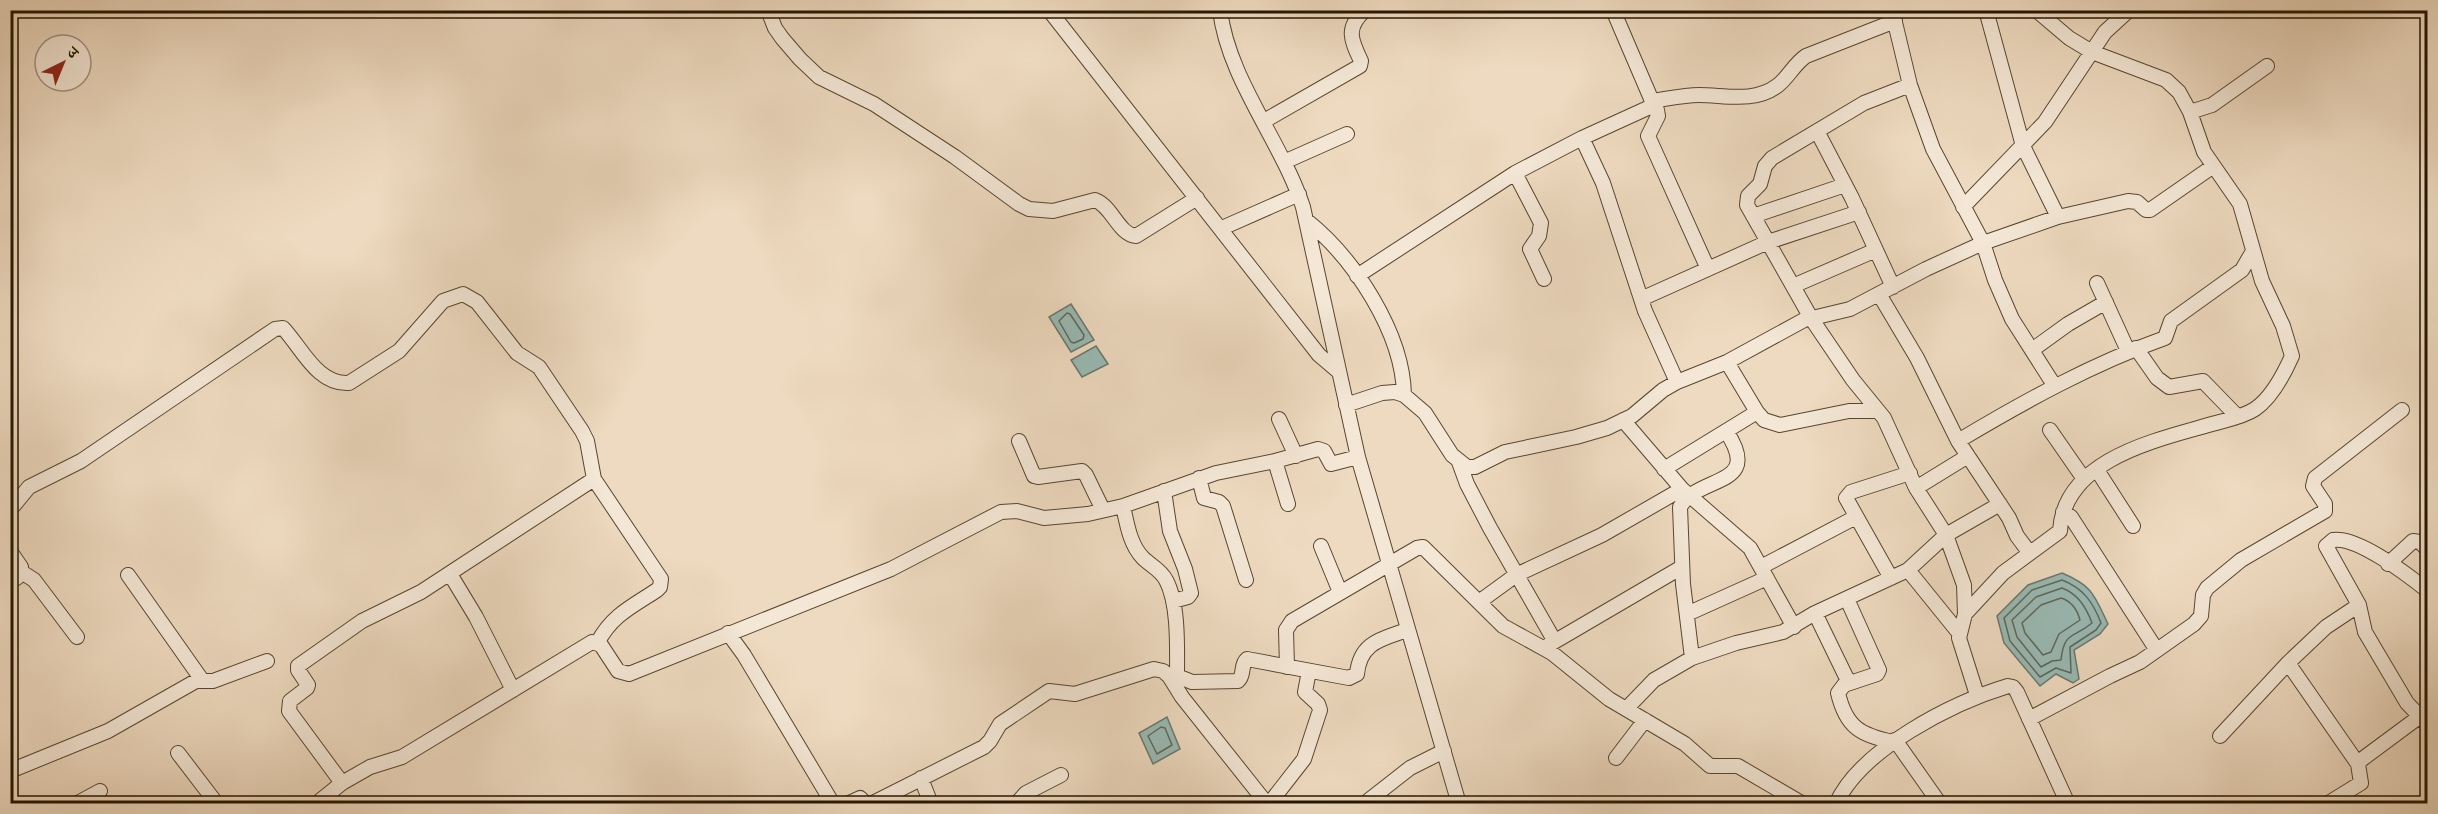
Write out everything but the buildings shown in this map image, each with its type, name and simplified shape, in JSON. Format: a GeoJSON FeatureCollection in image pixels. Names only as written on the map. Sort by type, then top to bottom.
{"type":"FeatureCollection","features":[{"type":"Feature","properties":{"kind":"street"},"geometry":{"type":"LineString","coordinates":[[768,10],[782,39],[819,77],[882,110],[1029,209],[1053,211],[1095,200],[1107,208],[1128,234],[1136,236],[1197,198]]}},
{"type":"Feature","properties":{"kind":"street"},"geometry":{"type":"LineString","coordinates":[[1049,10],[1144,134],[1222,228],[1319,355],[1339,372]]}},
{"type":"Feature","properties":{"kind":"street"},"geometry":{"type":"LineString","coordinates":[[1220,10],[1230,52],[1299,194],[1358,457],[1459,804]]}},
{"type":"Feature","properties":{"kind":"street"},"geometry":{"type":"LineString","coordinates":[[1264,121],[1360,66],[1361,61],[1351,34],[1352,24],[1365,10]]}},
{"type":"Feature","properties":{"kind":"street"},"geometry":{"type":"LineString","coordinates":[[1612,10],[1651,104],[1658,112],[1648,136],[1708,269]]}},
{"type":"Feature","properties":{"kind":"street"},"geometry":{"type":"LineString","coordinates":[[1965,614],[2003,573],[2060,531],[2063,512],[2084,479],[2125,451],[2238,416],[2258,407],[2269,395],[2292,356],[2283,326],[2262,281],[2240,204],[2212,167],[2201,145],[2190,112],[2179,92],[2166,80],[2092,52],[2069,39],[2036,10]]}},
{"type":"Feature","properties":{"kind":"street"},"geometry":{"type":"LineString","coordinates":[[1963,207],[2045,122],[2105,32],[2129,10]]}},
{"type":"Feature","properties":{"kind":"street"},"geometry":{"type":"LineString","coordinates":[[1990,11],[2023,146],[2058,217]]}},
{"type":"Feature","properties":{"kind":"street"},"geometry":{"type":"LineString","coordinates":[[1357,276],[1515,173],[1651,104],[1697,95],[1749,97],[1770,91],[1779,86],[1797,62],[1806,56],[1893,16],[1910,85],[1933,149],[1983,243],[1995,280],[2012,319],[2054,385]]}},
{"type":"Feature","properties":{"kind":"street"},"geometry":{"type":"LineString","coordinates":[[2190,112],[2212,105],[2267,66]]}},
{"type":"Feature","properties":{"kind":"street"},"geometry":{"type":"LineString","coordinates":[[1910,85],[1864,103],[1767,162],[1760,184],[1746,200],[1811,318],[1853,380],[1884,418],[1916,488],[1946,535],[1964,585],[1965,614],[1959,633],[1959,643],[1977,695]]}},
{"type":"Feature","properties":{"kind":"street"},"geometry":{"type":"LineString","coordinates":[[1817,131],[1859,212],[1893,286]]}},
{"type":"Feature","properties":{"kind":"street"},"geometry":{"type":"LineString","coordinates":[[1284,162],[1347,134]]}},
{"type":"Feature","properties":{"kind":"street"},"geometry":{"type":"LineString","coordinates":[[1582,138],[1603,183],[1641,299],[1677,382]]}},
{"type":"Feature","properties":{"kind":"street"},"geometry":{"type":"LineString","coordinates":[[1346,405],[1382,393],[1395,392],[1404,395],[1425,413],[1452,455],[1467,467],[1474,467],[1506,452],[1576,437],[1623,420],[1632,416],[1663,390],[1677,382],[1727,362],[1811,318],[1850,309],[1983,243],[2058,217],[2133,201],[2148,210],[2158,206],[2212,167]]}},
{"type":"Feature","properties":{"kind":"street"},"geometry":{"type":"LineString","coordinates":[[1515,173],[1539,217],[1540,232],[1530,249],[1544,279]]}},
{"type":"Feature","properties":{"kind":"street"},"geometry":{"type":"LineString","coordinates":[[1753,216],[1845,184]]}},
{"type":"Feature","properties":{"kind":"street"},"geometry":{"type":"LineString","coordinates":[[1222,228],[1299,194]]}},
{"type":"Feature","properties":{"kind":"street"},"geometry":{"type":"LineString","coordinates":[[1641,299],[1768,242],[1859,212]]}},
{"type":"Feature","properties":{"kind":"street"},"geometry":{"type":"LineString","coordinates":[[1306,220],[1330,242],[1373,298],[1400,362],[1404,395]]}},
{"type":"Feature","properties":{"kind":"street"},"geometry":{"type":"LineString","coordinates":[[1793,286],[1876,250]]}},
{"type":"Feature","properties":{"kind":"street"},"geometry":{"type":"LineString","coordinates":[[1958,441],[2054,385],[2132,350],[2165,338],[2171,321],[2242,270],[2253,251]]}},
{"type":"Feature","properties":{"kind":"street"},"geometry":{"type":"LineString","coordinates":[[2097,283],[2132,350],[2162,383],[2174,387],[2202,381],[2238,416]]}},
{"type":"Feature","properties":{"kind":"street"},"geometry":{"type":"LineString","coordinates":[[10,510],[29,487],[81,461],[275,329],[282,328],[315,368],[331,380],[350,383],[399,351],[443,301],[463,294],[477,302],[517,353],[539,367],[587,441],[594,479],[648,556],[661,583],[657,590],[615,618],[605,628],[598,642]]}},
{"type":"Feature","properties":{"kind":"street"},"geometry":{"type":"LineString","coordinates":[[1879,294],[1917,358],[1958,441],[2009,518],[2017,536],[2030,552]]}},
{"type":"Feature","properties":{"kind":"street"},"geometry":{"type":"LineString","coordinates":[[2032,350],[2068,324],[2106,302]]}},
{"type":"Feature","properties":{"kind":"street"},"geometry":{"type":"LineString","coordinates":[[1727,362],[1764,420],[1780,425],[1850,411],[1878,411]]}},
{"type":"Feature","properties":{"kind":"street"},"geometry":{"type":"LineString","coordinates":[[2029,719],[2140,662],[2199,621],[2204,592],[2241,560],[2325,511],[2325,504],[2313,486],[2315,478],[2402,410]]}},
{"type":"Feature","properties":{"kind":"street"},"geometry":{"type":"LineString","coordinates":[[1664,469],[1757,412]]}},
{"type":"Feature","properties":{"kind":"street"},"geometry":{"type":"LineString","coordinates":[[1279,419],[1296,456]]}},
{"type":"Feature","properties":{"kind":"street"},"geometry":{"type":"LineString","coordinates":[[1623,420],[1685,492],[1750,548],[1794,627]]}},
{"type":"Feature","properties":{"kind":"street"},"geometry":{"type":"LineString","coordinates":[[2050,430],[2084,479]]}},
{"type":"Feature","properties":{"kind":"street"},"geometry":{"type":"LineString","coordinates":[[1479,602],[1516,575],[1602,535],[1685,492],[1725,478],[1733,471],[1739,457],[1737,448],[1726,431]]}},
{"type":"Feature","properties":{"kind":"street"},"geometry":{"type":"LineString","coordinates":[[1019,441],[1034,476],[1082,471],[1103,510]]}},
{"type":"Feature","properties":{"kind":"street"},"geometry":{"type":"LineString","coordinates":[[598,642],[618,671],[629,674],[891,569],[1001,512],[1017,511],[1044,518],[1066,517],[1123,507],[1199,478],[1321,449],[1331,464],[1358,457]]}},
{"type":"Feature","properties":{"kind":"street"},"geometry":{"type":"LineString","coordinates":[[1916,488],[1968,456]]}},
{"type":"Feature","properties":{"kind":"street"},"geometry":{"type":"LineString","coordinates":[[1275,461],[1288,504]]}},
{"type":"Feature","properties":{"kind":"street"},"geometry":{"type":"LineString","coordinates":[[1460,462],[1467,483],[1516,575],[1549,645],[1560,659],[1609,699],[1685,744],[1710,766],[1738,766],[1803,804]]}},
{"type":"Feature","properties":{"kind":"street"},"geometry":{"type":"LineString","coordinates":[[2097,470],[2133,526]]}},
{"type":"Feature","properties":{"kind":"street"},"geometry":{"type":"LineString","coordinates":[[1892,578],[1846,498],[1851,492],[1910,473]]}},
{"type":"Feature","properties":{"kind":"street"},"geometry":{"type":"LineString","coordinates":[[1199,478],[1204,498],[1219,502],[1223,507],[1246,580]]}},
{"type":"Feature","properties":{"kind":"street"},"geometry":{"type":"LineString","coordinates":[[342,783],[289,711],[290,702],[308,685],[298,670],[298,666],[362,621],[421,592],[594,479]]}},
{"type":"Feature","properties":{"kind":"street"},"geometry":{"type":"LineString","coordinates":[[1164,491],[1170,531],[1191,590],[1188,597],[1173,601]]}},
{"type":"Feature","properties":{"kind":"street"},"geometry":{"type":"LineString","coordinates":[[1685,492],[1680,507],[1682,567],[1692,658]]}},
{"type":"Feature","properties":{"kind":"street"},"geometry":{"type":"LineString","coordinates":[[1626,709],[1654,680],[1692,658],[1736,643],[1784,632],[1815,614],[1908,570],[1946,535],[2000,504]]}},
{"type":"Feature","properties":{"kind":"street"},"geometry":{"type":"LineString","coordinates":[[1123,507],[1134,546],[1142,557],[1162,574],[1173,601],[1173,676],[1182,697],[1268,804],[1304,759],[1311,742],[1320,710],[1318,704],[1305,692],[1309,671]]}},
{"type":"Feature","properties":{"kind":"street"},"geometry":{"type":"LineString","coordinates":[[2063,512],[2071,517],[2156,649]]}},
{"type":"Feature","properties":{"kind":"street"},"geometry":{"type":"LineString","coordinates":[[1687,614],[1764,572],[1856,517]]}},
{"type":"Feature","properties":{"kind":"street"},"geometry":{"type":"LineString","coordinates":[[2358,764],[2425,722],[2407,703],[2366,632],[2359,605],[2326,546],[2333,540],[2346,540],[2366,550],[2427,591]]}},
{"type":"Feature","properties":{"kind":"street"},"geometry":{"type":"LineString","coordinates":[[2388,564],[2413,541],[2420,542],[2427,550]]}},
{"type":"Feature","properties":{"kind":"street"},"geometry":{"type":"LineString","coordinates":[[1321,546],[1340,592]]}},
{"type":"Feature","properties":{"kind":"street"},"geometry":{"type":"LineString","coordinates":[[1287,667],[1286,630],[1298,616],[1417,548],[1423,547],[1503,626],[1549,645]]}},
{"type":"Feature","properties":{"kind":"street"},"geometry":{"type":"LineString","coordinates":[[10,551],[19,562],[15,577],[34,580],[77,637]]}},
{"type":"Feature","properties":{"kind":"street"},"geometry":{"type":"LineString","coordinates":[[1549,645],[1682,567]]}},
{"type":"Feature","properties":{"kind":"street"},"geometry":{"type":"LineString","coordinates":[[1908,570],[1959,633]]}},
{"type":"Feature","properties":{"kind":"street"},"geometry":{"type":"LineString","coordinates":[[450,574],[476,616],[513,690]]}},
{"type":"Feature","properties":{"kind":"street"},"geometry":{"type":"LineString","coordinates":[[128,575],[202,680]]}},
{"type":"Feature","properties":{"kind":"street"},"geometry":{"type":"LineString","coordinates":[[1847,599],[1879,670],[1877,674],[1849,683],[1839,689],[1838,693],[1850,723],[1864,733],[1894,741],[1940,804]]}},
{"type":"Feature","properties":{"kind":"street"},"geometry":{"type":"LineString","coordinates":[[2220,736],[2288,663],[2326,627],[2359,605]]}},
{"type":"Feature","properties":{"kind":"street"},"geometry":{"type":"LineString","coordinates":[[1815,614],[1849,683]]}},
{"type":"Feature","properties":{"kind":"street"},"geometry":{"type":"LineString","coordinates":[[871,804],[984,747],[1000,724],[1049,691],[1075,694],[1154,669],[1192,682],[1238,681],[1242,677],[1243,662],[1247,659],[1349,678],[1354,676],[1368,647],[1374,642],[1407,630]]}},
{"type":"Feature","properties":{"kind":"street"},"geometry":{"type":"LineString","coordinates":[[728,633],[744,655],[833,804]]}},
{"type":"Feature","properties":{"kind":"street"},"geometry":{"type":"LineString","coordinates":[[316,804],[342,783],[370,767],[402,757],[592,642],[598,642]]}},
{"type":"Feature","properties":{"kind":"street"},"geometry":{"type":"LineString","coordinates":[[10,771],[108,731],[186,686],[202,680],[213,681],[267,661]]}},
{"type":"Feature","properties":{"kind":"street"},"geometry":{"type":"LineString","coordinates":[[2288,663],[2358,764],[2361,783],[2327,804]]}},
{"type":"Feature","properties":{"kind":"street"},"geometry":{"type":"LineString","coordinates":[[1839,802],[1858,772],[1894,741],[1977,695],[2008,686],[2013,687],[2029,719],[2066,803]]}},
{"type":"Feature","properties":{"kind":"street"},"geometry":{"type":"LineString","coordinates":[[1616,758],[1645,720]]}},
{"type":"Feature","properties":{"kind":"street"},"geometry":{"type":"LineString","coordinates":[[1364,804],[1410,768],[1444,751]]}},
{"type":"Feature","properties":{"kind":"street"},"geometry":{"type":"LineString","coordinates":[[178,753],[217,804]]}},
{"type":"Feature","properties":{"kind":"street"},"geometry":{"type":"LineString","coordinates":[[1016,804],[1026,793],[1061,775]]}},
{"type":"Feature","properties":{"kind":"street"},"geometry":{"type":"LineString","coordinates":[[921,778],[931,804]]}},
{"type":"Feature","properties":{"kind":"street"},"geometry":{"type":"LineString","coordinates":[[76,804],[100,790]]}},
{"type":"Feature","properties":{"kind":"street"},"geometry":{"type":"LineString","coordinates":[[10,797],[13,804]]}},
{"type":"Feature","properties":{"kind":"street"},"geometry":{"type":"LineString","coordinates":[[847,804],[860,798],[866,804]]}},
{"type":"Feature","properties":{"kind":"water"},"geometry":{"type":"Polygon","coordinates":[[[1071,304],[1094,340],[1071,352],[1049,317],[1071,304]]]}},
{"type":"Feature","properties":{"kind":"water"},"geometry":{"type":"Polygon","coordinates":[[[1096,346],[1108,364],[1082,377],[1071,360],[1096,346]]]}},
{"type":"Feature","properties":{"kind":"water"},"geometry":{"type":"Polygon","coordinates":[[[2062,573],[2080,582],[2091,592],[2108,624],[2100,634],[2074,650],[2079,679],[2073,683],[2056,674],[2040,686],[2004,643],[1997,616],[2028,585],[2062,573]]]}},
{"type":"Feature","properties":{"kind":"water"},"geometry":{"type":"Polygon","coordinates":[[[1167,717],[1180,749],[1153,764],[1139,733],[1167,717]]]}}]}
